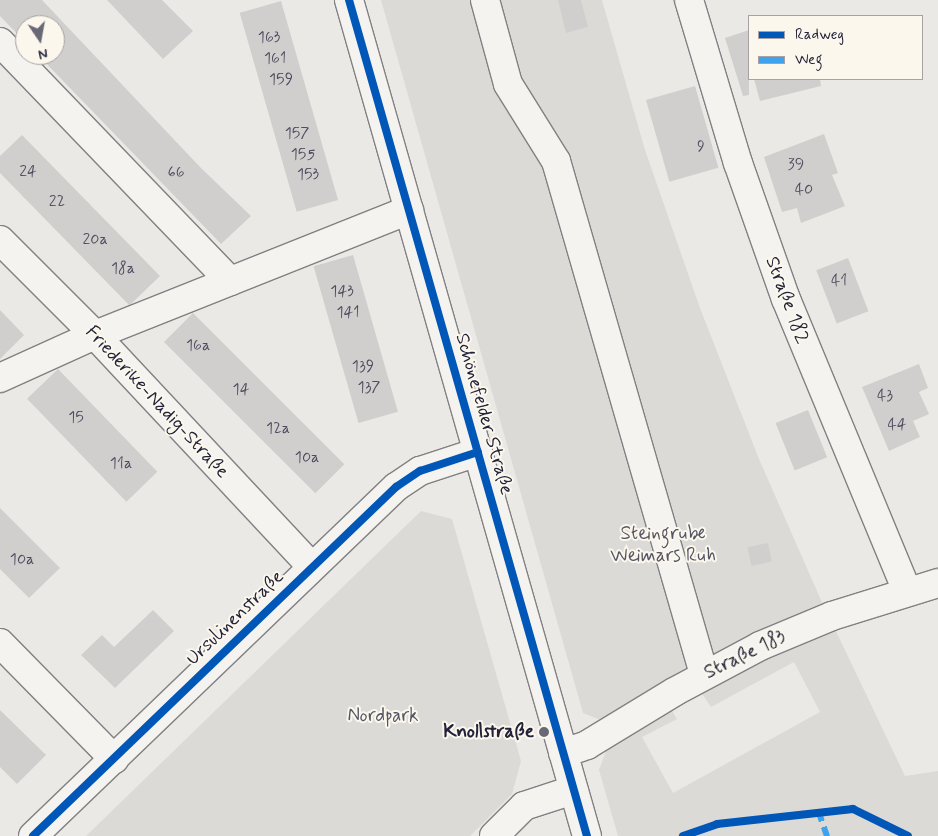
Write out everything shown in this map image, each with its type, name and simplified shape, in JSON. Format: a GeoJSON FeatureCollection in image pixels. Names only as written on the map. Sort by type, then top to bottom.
{"type":"FeatureCollection","features":[{"type":"Feature","properties":{"kind":"street","name":"Schönefelder Straße"},"geometry":{"type":"LineString","coordinates":[[349,0],[587,836]]}},
{"type":"Feature","properties":{"kind":"street"},"geometry":{"type":"LineString","coordinates":[[485,0],[508,84],[556,161],[704,674]]}},
{"type":"Feature","properties":{"kind":"street","name":"Straße 182"},"geometry":{"type":"LineString","coordinates":[[689,0],[738,163],[786,299],[907,591]]}},
{"type":"Feature","properties":{"kind":"street"},"geometry":{"type":"LineString","coordinates":[[0,42],[230,281]]}},
{"type":"Feature","properties":{"kind":"street"},"geometry":{"type":"LineString","coordinates":[[0,378],[95,335],[409,210]]}},
{"type":"Feature","properties":{"kind":"street","name":"Friederike-Nadig-Straße"},"geometry":{"type":"LineString","coordinates":[[0,240],[95,335],[311,566]]}},
{"type":"Feature","properties":{"kind":"street","name":"Ursulinenstraße"},"geometry":{"type":"LineString","coordinates":[[33,836],[311,566],[404,480],[420,471],[478,452]]}},
{"type":"Feature","properties":{"kind":"street","name":"Straße 183"},"geometry":{"type":"LineString","coordinates":[[562,753],[587,745],[704,674],[760,646],[832,616],[907,591],[938,583]]}},
{"type":"Feature","properties":{"kind":"street"},"geometry":{"type":"LineString","coordinates":[[0,642],[114,758]]}},
{"type":"Feature","properties":{"kind":"street"},"geometry":{"type":"LineString","coordinates":[[494,836],[524,806],[573,790]]}},
{"type":"Feature","properties":{"kind":"green space","name":"Steingrube Weimars Ruh"},"geometry":{"type":"Polygon","coordinates":[[[381,0],[602,0],[645,150],[700,308],[759,459],[824,607],[673,677],[603,721],[583,713],[381,0]]]}},
{"type":"Feature","properties":{"kind":"green space","name":"Nordpark"},"geometry":{"type":"Polygon","coordinates":[[[421,511],[452,519],[521,761],[512,794],[470,836],[86,836],[421,511]]]}},
{"type":"Feature","properties":{"kind":"green space"},"geometry":{"type":"Polygon","coordinates":[[[835,629],[905,776],[938,771],[938,836],[618,836],[599,770],[609,743],[669,706],[677,719],[642,737],[673,793],[820,712],[794,662],[711,707],[699,689],[777,650],[835,629]]]}},
{"type":"Feature","properties":{"kind":"building"},"geometry":{"type":"Polygon","coordinates":[[[0,0],[42,0],[56,15],[15,15],[15,32],[0,16],[0,0]]]}},
{"type":"Feature","properties":{"kind":"building"},"geometry":{"type":"Polygon","coordinates":[[[107,0],[162,0],[193,31],[163,59],[107,0]]]}},
{"type":"Feature","properties":{"kind":"building"},"geometry":{"type":"Polygon","coordinates":[[[558,0],[581,0],[588,27],[566,33],[558,0]]]}},
{"type":"Feature","properties":{"kind":"building"},"geometry":{"type":"Polygon","coordinates":[[[281,1],[338,200],[297,212],[240,13],[281,1]]]}},
{"type":"Feature","properties":{"kind":"building"},"geometry":{"type":"Polygon","coordinates":[[[65,24],[201,168],[251,216],[221,244],[48,65],[65,65],[65,24]]]}},
{"type":"Feature","properties":{"kind":"building"},"geometry":{"type":"Polygon","coordinates":[[[748,30],[749,95],[743,96],[725,38],[748,30]]]}},
{"type":"Feature","properties":{"kind":"building"},"geometry":{"type":"Polygon","coordinates":[[[754,80],[820,80],[821,86],[760,101],[754,80]]]}},
{"type":"Feature","properties":{"kind":"building"},"geometry":{"type":"Polygon","coordinates":[[[695,86],[718,168],[669,182],[646,100],[695,86]]]}},
{"type":"Feature","properties":{"kind":"building"},"geometry":{"type":"Polygon","coordinates":[[[824,134],[838,173],[832,175],[845,206],[801,223],[797,208],[782,212],[764,157],[824,134]]]}},
{"type":"Feature","properties":{"kind":"building"},"geometry":{"type":"Polygon","coordinates":[[[22,135],[160,276],[129,305],[0,173],[0,156],[22,135]]]}},
{"type":"Feature","properties":{"kind":"building"},"geometry":{"type":"Polygon","coordinates":[[[353,255],[398,412],[359,423],[314,266],[353,255]]]}},
{"type":"Feature","properties":{"kind":"building"},"geometry":{"type":"Polygon","coordinates":[[[848,258],[868,311],[837,323],[816,270],[848,258]]]}},
{"type":"Feature","properties":{"kind":"building"},"geometry":{"type":"Polygon","coordinates":[[[0,310],[24,335],[0,359],[0,310]]]}},
{"type":"Feature","properties":{"kind":"building"},"geometry":{"type":"Polygon","coordinates":[[[193,313],[344,464],[315,493],[164,342],[193,313]]]}},
{"type":"Feature","properties":{"kind":"building"},"geometry":{"type":"Polygon","coordinates":[[[919,364],[928,388],[919,392],[929,414],[913,421],[920,437],[889,451],[862,387],[919,364]]]}},
{"type":"Feature","properties":{"kind":"building"},"geometry":{"type":"Polygon","coordinates":[[[58,369],[157,472],[126,502],[27,399],[58,369]]]}},
{"type":"Feature","properties":{"kind":"building"},"geometry":{"type":"Polygon","coordinates":[[[808,410],[827,457],[795,470],[776,423],[808,410]]]}},
{"type":"Feature","properties":{"kind":"building"},"geometry":{"type":"Polygon","coordinates":[[[0,508],[60,568],[29,598],[0,569],[0,508]]]}},
{"type":"Feature","properties":{"kind":"building"},"geometry":{"type":"Polygon","coordinates":[[[768,543],[772,562],[751,566],[747,547],[768,543]]]}},
{"type":"Feature","properties":{"kind":"building"},"geometry":{"type":"Polygon","coordinates":[[[153,610],[174,631],[115,688],[81,655],[102,635],[114,647],[153,610]]]}},
{"type":"Feature","properties":{"kind":"building"},"geometry":{"type":"Polygon","coordinates":[[[0,710],[46,755],[17,784],[0,767],[0,710]]]}},
{"type":"Feature","properties":{"kind":"marked path"},"geometry":{"type":"LineString","coordinates":[[818,810],[827,836]]}},
{"type":"Feature","properties":{"kind":"cycle path"},"geometry":{"type":"LineString","coordinates":[[349,0],[587,836]]}},
{"type":"Feature","properties":{"kind":"cycle path"},"geometry":{"type":"LineString","coordinates":[[33,836],[396,487],[420,471],[478,452]]}},
{"type":"Feature","properties":{"kind":"cycle path"},"geometry":{"type":"LineString","coordinates":[[683,836],[717,824],[853,809],[908,836]]}},
{"type":"Feature","properties":{"kind":"place","name":"Knollstraße"},"geometry":{"type":"Point","coordinates":[544,732]}}]}
